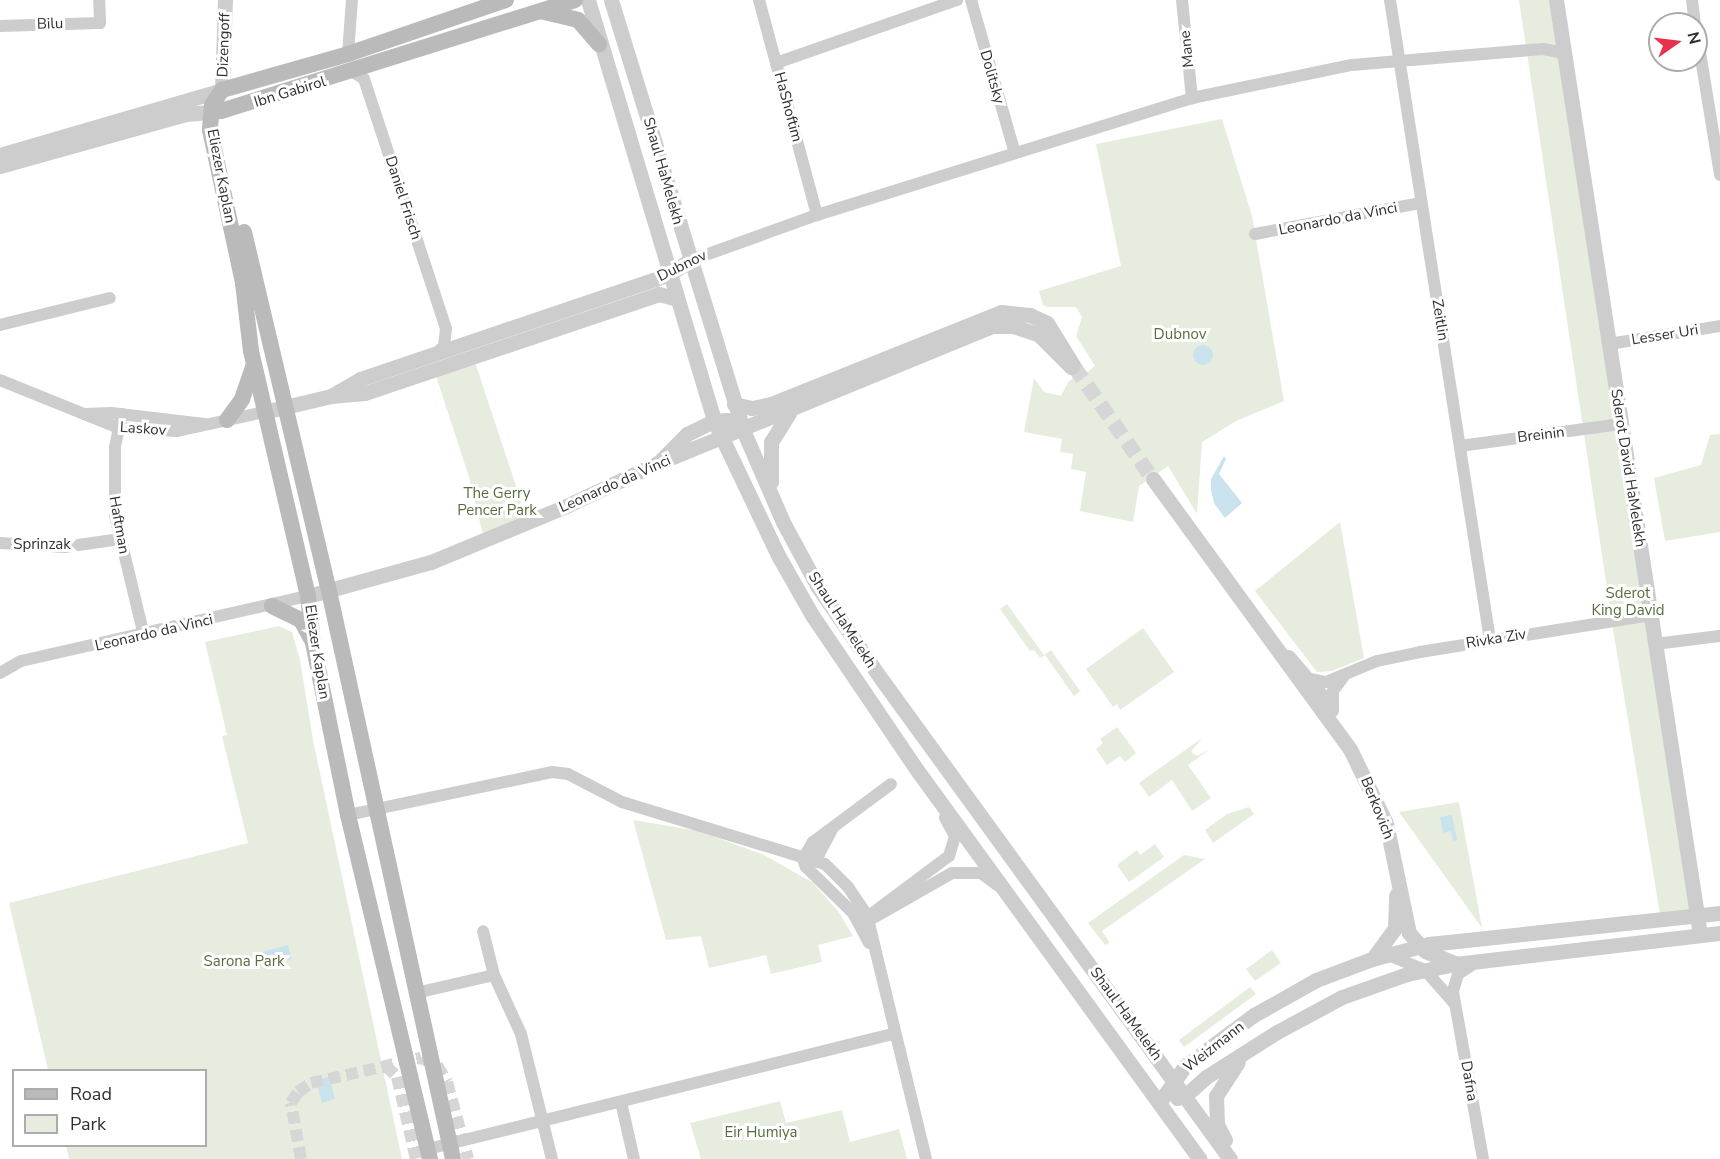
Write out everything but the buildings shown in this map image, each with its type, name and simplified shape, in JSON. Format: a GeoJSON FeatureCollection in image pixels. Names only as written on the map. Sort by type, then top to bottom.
{"type":"FeatureCollection","features":[{"type":"Feature","properties":{"kind":"main road","name":"Ibn Gabirol"},"geometry":{"type":"LineString","coordinates":[[222,90],[348,54],[466,8],[506,0]]}},
{"type":"Feature","properties":{"kind":"main road","name":"Ibn Gabirol"},"geometry":{"type":"LineString","coordinates":[[216,111],[353,72],[575,0]]}},
{"type":"Feature","properties":{"kind":"main road"},"geometry":{"type":"LineString","coordinates":[[543,12],[578,20],[599,44]]}},
{"type":"Feature","properties":{"kind":"main road","name":"Eliezer Kaplan"},"geometry":{"type":"LineString","coordinates":[[222,90],[210,130],[243,283],[254,366],[308,596],[313,643],[348,815],[429,1154]]}},
{"type":"Feature","properties":{"kind":"main road","name":"Eliezer Kaplan"},"geometry":{"type":"LineString","coordinates":[[216,111],[283,408],[329,591],[451,1151]]}},
{"type":"Feature","properties":{"kind":"main road"},"geometry":{"type":"LineString","coordinates":[[227,420],[242,399],[254,366]]}},
{"type":"Feature","properties":{"kind":"main road"},"geometry":{"type":"LineString","coordinates":[[272,606],[301,620],[313,643]]}},
{"type":"Feature","properties":{"kind":"street","name":"Bilu"},"geometry":{"type":"LineString","coordinates":[[0,26],[100,23],[99,0]]}},
{"type":"Feature","properties":{"kind":"street","name":"Dizengoff"},"geometry":{"type":"LineString","coordinates":[[222,90],[225,0]]}},
{"type":"Feature","properties":{"kind":"street"},"geometry":{"type":"LineString","coordinates":[[348,54],[351,0]]}},
{"type":"Feature","properties":{"kind":"street","name":"Shaul HaMelekh"},"geometry":{"type":"LineString","coordinates":[[588,0],[674,297],[720,439],[812,615],[917,770],[1013,898],[1200,1159]]}},
{"type":"Feature","properties":{"kind":"street","name":"Shaul HaMelekh"},"geometry":{"type":"LineString","coordinates":[[611,0],[742,430],[783,522],[818,587],[882,680],[1232,1159]]}},
{"type":"Feature","properties":{"kind":"street","name":"HaShoftim"},"geometry":{"type":"LineString","coordinates":[[759,0],[817,215]]}},
{"type":"Feature","properties":{"kind":"street"},"geometry":{"type":"LineString","coordinates":[[776,63],[957,0]]}},
{"type":"Feature","properties":{"kind":"street","name":"Dolitsky"},"geometry":{"type":"LineString","coordinates":[[971,0],[1015,153]]}},
{"type":"Feature","properties":{"kind":"street","name":"Mane"},"geometry":{"type":"LineString","coordinates":[[1182,0],[1192,98]]}},
{"type":"Feature","properties":{"kind":"street","name":"Zeitlin"},"geometry":{"type":"LineString","coordinates":[[1390,0],[1490,640]]}},
{"type":"Feature","properties":{"kind":"street","name":"Sderot David HaMelekh"},"geometry":{"type":"LineString","coordinates":[[1556,0],[1700,935]]}},
{"type":"Feature","properties":{"kind":"street","name":"Dubnov"},"geometry":{"type":"LineString","coordinates":[[331,396],[360,379],[668,275],[689,261],[817,215],[1192,98],[1352,65],[1543,49],[1564,53]]}},
{"type":"Feature","properties":{"kind":"street","name":"Daniel Frisch"},"geometry":{"type":"LineString","coordinates":[[353,72],[364,78],[446,329]]}},
{"type":"Feature","properties":{"kind":"street"},"geometry":{"type":"LineString","coordinates":[[1703,72],[1720,175]]}},
{"type":"Feature","properties":{"kind":"street","name":"Ibn Gabirol"},"geometry":{"type":"LineString","coordinates":[[0,155],[222,90]]}},
{"type":"Feature","properties":{"kind":"street","name":"Ibn Gabirol"},"geometry":{"type":"LineString","coordinates":[[0,166],[186,114],[216,111]]}},
{"type":"Feature","properties":{"kind":"street","name":"Leonardo da Vinci"},"geometry":{"type":"LineString","coordinates":[[1255,234],[1421,203]]}},
{"type":"Feature","properties":{"kind":"street","name":"Dubnov"},"geometry":{"type":"LineString","coordinates":[[264,412],[331,396],[365,393],[659,294],[674,297]]}},
{"type":"Feature","properties":{"kind":"street"},"geometry":{"type":"LineString","coordinates":[[0,325],[110,298]]}},
{"type":"Feature","properties":{"kind":"street"},"geometry":{"type":"LineString","coordinates":[[734,404],[752,408],[771,404],[988,315],[1012,319],[1038,334],[1073,366]]}},
{"type":"Feature","properties":{"kind":"street","name":"Leonardo da Vinci"},"geometry":{"type":"LineString","coordinates":[[0,673],[21,661],[144,636],[272,606],[431,562],[566,506],[658,463],[792,410],[974,332],[1012,319]]}},
{"type":"Feature","properties":{"kind":"street","name":"Lesser Uri"},"geometry":{"type":"LineString","coordinates":[[1609,344],[1720,326]]}},
{"type":"Feature","properties":{"kind":"street"},"geometry":{"type":"LineString","coordinates":[[437,353],[444,346],[446,329],[470,342]]}},
{"type":"Feature","properties":{"kind":"street","name":"Laskov"},"geometry":{"type":"LineString","coordinates":[[0,380],[119,428],[177,431],[264,412]]}},
{"type":"Feature","properties":{"kind":"street"},"geometry":{"type":"LineString","coordinates":[[783,522],[768,463],[776,428],[792,410]]}},
{"type":"Feature","properties":{"kind":"street","name":"Laskov"},"geometry":{"type":"LineString","coordinates":[[83,414],[122,414],[205,424]]}},
{"type":"Feature","properties":{"kind":"street","name":"Haftman"},"geometry":{"type":"LineString","coordinates":[[122,414],[112,478],[120,538],[144,636]]}},
{"type":"Feature","properties":{"kind":"street"},"geometry":{"type":"LineString","coordinates":[[658,463],[687,434],[714,421],[728,420],[742,430]]}},
{"type":"Feature","properties":{"kind":"street","name":"Breinin"},"geometry":{"type":"LineString","coordinates":[[1460,446],[1622,424]]}},
{"type":"Feature","properties":{"kind":"street","name":"Berkovich"},"geometry":{"type":"LineString","coordinates":[[1153,479],[1283,654],[1316,687],[1358,745],[1394,819],[1410,878],[1418,945]]}},
{"type":"Feature","properties":{"kind":"street","name":"Sprinzak"},"geometry":{"type":"LineString","coordinates":[[0,543],[64,547],[120,538]]}},
{"type":"Feature","properties":{"kind":"street","name":"Rivka Ziv"},"geometry":{"type":"LineString","coordinates":[[1316,687],[1377,661],[1490,640],[1651,615]]}},
{"type":"Feature","properties":{"kind":"street"},"geometry":{"type":"LineString","coordinates":[[1655,644],[1720,636]]}},
{"type":"Feature","properties":{"kind":"street","name":"Rivka Ziv"},"geometry":{"type":"LineString","coordinates":[[1316,687],[1321,682],[1345,675]]}},
{"type":"Feature","properties":{"kind":"street","name":"Berkovich"},"geometry":{"type":"LineString","coordinates":[[1316,687],[1350,749],[1387,827],[1409,933],[1418,945]]}},
{"type":"Feature","properties":{"kind":"street"},"geometry":{"type":"LineString","coordinates":[[865,920],[938,867],[953,848],[955,836],[917,770]]}},
{"type":"Feature","properties":{"kind":"street"},"geometry":{"type":"LineString","coordinates":[[348,815],[552,772],[568,774],[622,802],[825,864],[859,901],[926,1159]]}},
{"type":"Feature","properties":{"kind":"street"},"geometry":{"type":"LineString","coordinates":[[803,859],[819,854],[836,825],[891,784]]}},
{"type":"Feature","properties":{"kind":"street"},"geometry":{"type":"LineString","coordinates":[[1378,957],[1395,928],[1395,879],[1387,827]]}},
{"type":"Feature","properties":{"kind":"street"},"geometry":{"type":"LineString","coordinates":[[803,859],[806,867],[865,920]]}},
{"type":"Feature","properties":{"kind":"street"},"geometry":{"type":"LineString","coordinates":[[859,901],[881,909],[945,876],[962,872],[981,873],[1013,898]]}},
{"type":"Feature","properties":{"kind":"street"},"geometry":{"type":"LineString","coordinates":[[874,952],[881,909]]}},
{"type":"Feature","properties":{"kind":"street","name":"Weizmann"},"geometry":{"type":"LineString","coordinates":[[1159,1103],[1185,1066],[1254,1015],[1316,980],[1378,957],[1418,945],[1720,913]]}},
{"type":"Feature","properties":{"kind":"street"},"geometry":{"type":"LineString","coordinates":[[483,931],[494,975],[521,1034],[552,1159]]}},
{"type":"Feature","properties":{"kind":"street","name":"Weizmann"},"geometry":{"type":"LineString","coordinates":[[1159,1103],[1186,1095],[1206,1077],[1342,997],[1386,981],[1455,964],[1720,933]]}},
{"type":"Feature","properties":{"kind":"street"},"geometry":{"type":"LineString","coordinates":[[1418,945],[1455,964]]}},
{"type":"Feature","properties":{"kind":"street","name":"Weizmann"},"geometry":{"type":"LineString","coordinates":[[1386,981],[1410,962],[1418,945]]}},
{"type":"Feature","properties":{"kind":"street","name":"Dafna"},"geometry":{"type":"LineString","coordinates":[[1378,957],[1410,962],[1425,970],[1454,1004]]}},
{"type":"Feature","properties":{"kind":"street","name":"Dafna"},"geometry":{"type":"LineString","coordinates":[[1479,961],[1458,974],[1454,981],[1454,1004],[1483,1159]]}},
{"type":"Feature","properties":{"kind":"street"},"geometry":{"type":"LineString","coordinates":[[416,993],[494,975]]}},
{"type":"Feature","properties":{"kind":"street"},"geometry":{"type":"LineString","coordinates":[[429,1154],[451,1151],[542,1121],[893,1034]]}},
{"type":"Feature","properties":{"kind":"street"},"geometry":{"type":"LineString","coordinates":[[1232,1159],[1217,1124],[1216,1096],[1245,1053]]}},
{"type":"Feature","properties":{"kind":"street"},"geometry":{"type":"LineString","coordinates":[[621,1102],[634,1159]]}},
{"type":"Feature","properties":{"kind":"green space","name":"Sderot King David"},"geometry":{"type":"Polygon","coordinates":[[[1519,0],[1549,0],[1697,916],[1661,920],[1614,635],[1519,0]]]}},
{"type":"Feature","properties":{"kind":"green space","name":"Dubnov"},"geometry":{"type":"Polygon","coordinates":[[[1222,119],[1252,216],[1284,401],[1238,420],[1202,442],[1197,514],[1168,466],[1139,486],[1133,522],[1080,511],[1086,472],[1071,469],[1073,454],[1060,452],[1062,439],[1024,432],[1034,378],[1044,392],[1061,396],[1068,382],[1075,376],[1079,379],[1095,366],[1076,336],[1082,317],[1076,307],[1043,305],[1039,291],[1121,266],[1096,144],[1222,119]]]}},
{"type":"Feature","properties":{"kind":"green space","name":"The Gerry Pencer Park"},"geometry":{"type":"Polygon","coordinates":[[[474,359],[528,522],[484,539],[468,474],[435,373],[474,359]]]}},
{"type":"Feature","properties":{"kind":"green space"},"geometry":{"type":"Polygon","coordinates":[[[1720,434],[1720,532],[1665,541],[1654,478],[1701,465],[1710,435],[1720,434]]]}},
{"type":"Feature","properties":{"kind":"green space"},"geometry":{"type":"Polygon","coordinates":[[[1340,522],[1364,658],[1332,671],[1317,672],[1255,591],[1340,522]]]}},
{"type":"Feature","properties":{"kind":"green space"},"geometry":{"type":"Polygon","coordinates":[[[1007,604],[1044,655],[1051,650],[1080,691],[1074,696],[1045,655],[1040,658],[1034,650],[1030,651],[1000,609],[1007,604]]]}},
{"type":"Feature","properties":{"kind":"green space","name":"Sarona Park"},"geometry":{"type":"Polygon","coordinates":[[[279,626],[292,632],[300,660],[313,740],[402,1159],[69,1159],[66,1147],[207,1147],[207,1069],[48,1069],[9,903],[248,843],[222,736],[227,735],[205,642],[279,626]]]}},
{"type":"Feature","properties":{"kind":"green space"},"geometry":{"type":"Polygon","coordinates":[[[1143,628],[1174,672],[1120,710],[1117,704],[1113,707],[1086,669],[1143,628]]]}},
{"type":"Feature","properties":{"kind":"green space"},"geometry":{"type":"Polygon","coordinates":[[[1117,727],[1136,753],[1125,762],[1120,756],[1107,765],[1096,749],[1103,743],[1100,739],[1117,727]]]}},
{"type":"Feature","properties":{"kind":"green space"},"geometry":{"type":"Polygon","coordinates":[[[1202,738],[1191,752],[1197,756],[1210,749],[1188,765],[1211,798],[1192,811],[1172,780],[1149,797],[1139,783],[1202,738]]]}},
{"type":"Feature","properties":{"kind":"green space"},"geometry":{"type":"Polygon","coordinates":[[[1459,802],[1482,928],[1399,812],[1459,802]]]}},
{"type":"Feature","properties":{"kind":"green space"},"geometry":{"type":"Polygon","coordinates":[[[1249,807],[1254,814],[1213,843],[1205,830],[1227,814],[1249,807]]]}},
{"type":"Feature","properties":{"kind":"green space"},"geometry":{"type":"Polygon","coordinates":[[[633,820],[699,831],[764,855],[812,882],[838,911],[853,936],[818,945],[822,962],[771,974],[766,955],[709,968],[701,936],[666,940],[633,820]]]}},
{"type":"Feature","properties":{"kind":"green space"},"geometry":{"type":"Polygon","coordinates":[[[1155,844],[1164,857],[1129,882],[1117,865],[1137,850],[1140,855],[1155,844]]]}},
{"type":"Feature","properties":{"kind":"green space"},"geometry":{"type":"Polygon","coordinates":[[[1184,855],[1205,859],[1102,931],[1110,943],[1105,945],[1088,923],[1184,855]]]}},
{"type":"Feature","properties":{"kind":"green space"},"geometry":{"type":"Polygon","coordinates":[[[1272,950],[1281,963],[1255,981],[1246,969],[1272,950]]]}},
{"type":"Feature","properties":{"kind":"green space"},"geometry":{"type":"Polygon","coordinates":[[[1250,987],[1256,994],[1184,1047],[1179,1040],[1250,987]]]}},
{"type":"Feature","properties":{"kind":"green space","name":"Eir Humiya"},"geometry":{"type":"Polygon","coordinates":[[[780,1101],[786,1123],[842,1110],[850,1142],[899,1129],[907,1159],[701,1159],[690,1123],[780,1101]]]}},
{"type":"Feature","properties":{"kind":"water"},"geometry":{"type":"Polygon","coordinates":[[[1203,345],[1210,348],[1213,355],[1210,362],[1203,365],[1196,362],[1193,355],[1196,348],[1203,345]]]}},
{"type":"Feature","properties":{"kind":"water"},"geometry":{"type":"Polygon","coordinates":[[[1224,456],[1226,459],[1219,474],[1242,503],[1225,518],[1214,503],[1211,490],[1211,479],[1224,456]]]}},
{"type":"Feature","properties":{"kind":"water"},"geometry":{"type":"Polygon","coordinates":[[[1452,815],[1457,840],[1453,841],[1451,831],[1443,833],[1440,817],[1452,815]]]}},
{"type":"Feature","properties":{"kind":"water"},"geometry":{"type":"Polygon","coordinates":[[[288,945],[292,959],[265,966],[262,952],[288,945]]]}},
{"type":"Feature","properties":{"kind":"water"},"geometry":{"type":"Polygon","coordinates":[[[329,1077],[335,1099],[322,1103],[316,1080],[329,1077]]]}},
{"type":"Feature","properties":{"kind":"tunnel"},"geometry":{"type":"LineString","coordinates":[[1074,366],[1153,479]]}},
{"type":"Feature","properties":{"kind":"tunnel"},"geometry":{"type":"LineString","coordinates":[[301,1159],[291,1103],[298,1092],[311,1083],[421,1058],[437,1065],[447,1082],[468,1159]]}},
{"type":"Feature","properties":{"kind":"tunnel"},"geometry":{"type":"LineString","coordinates":[[386,1066],[397,1077],[416,1159]]}}]}
